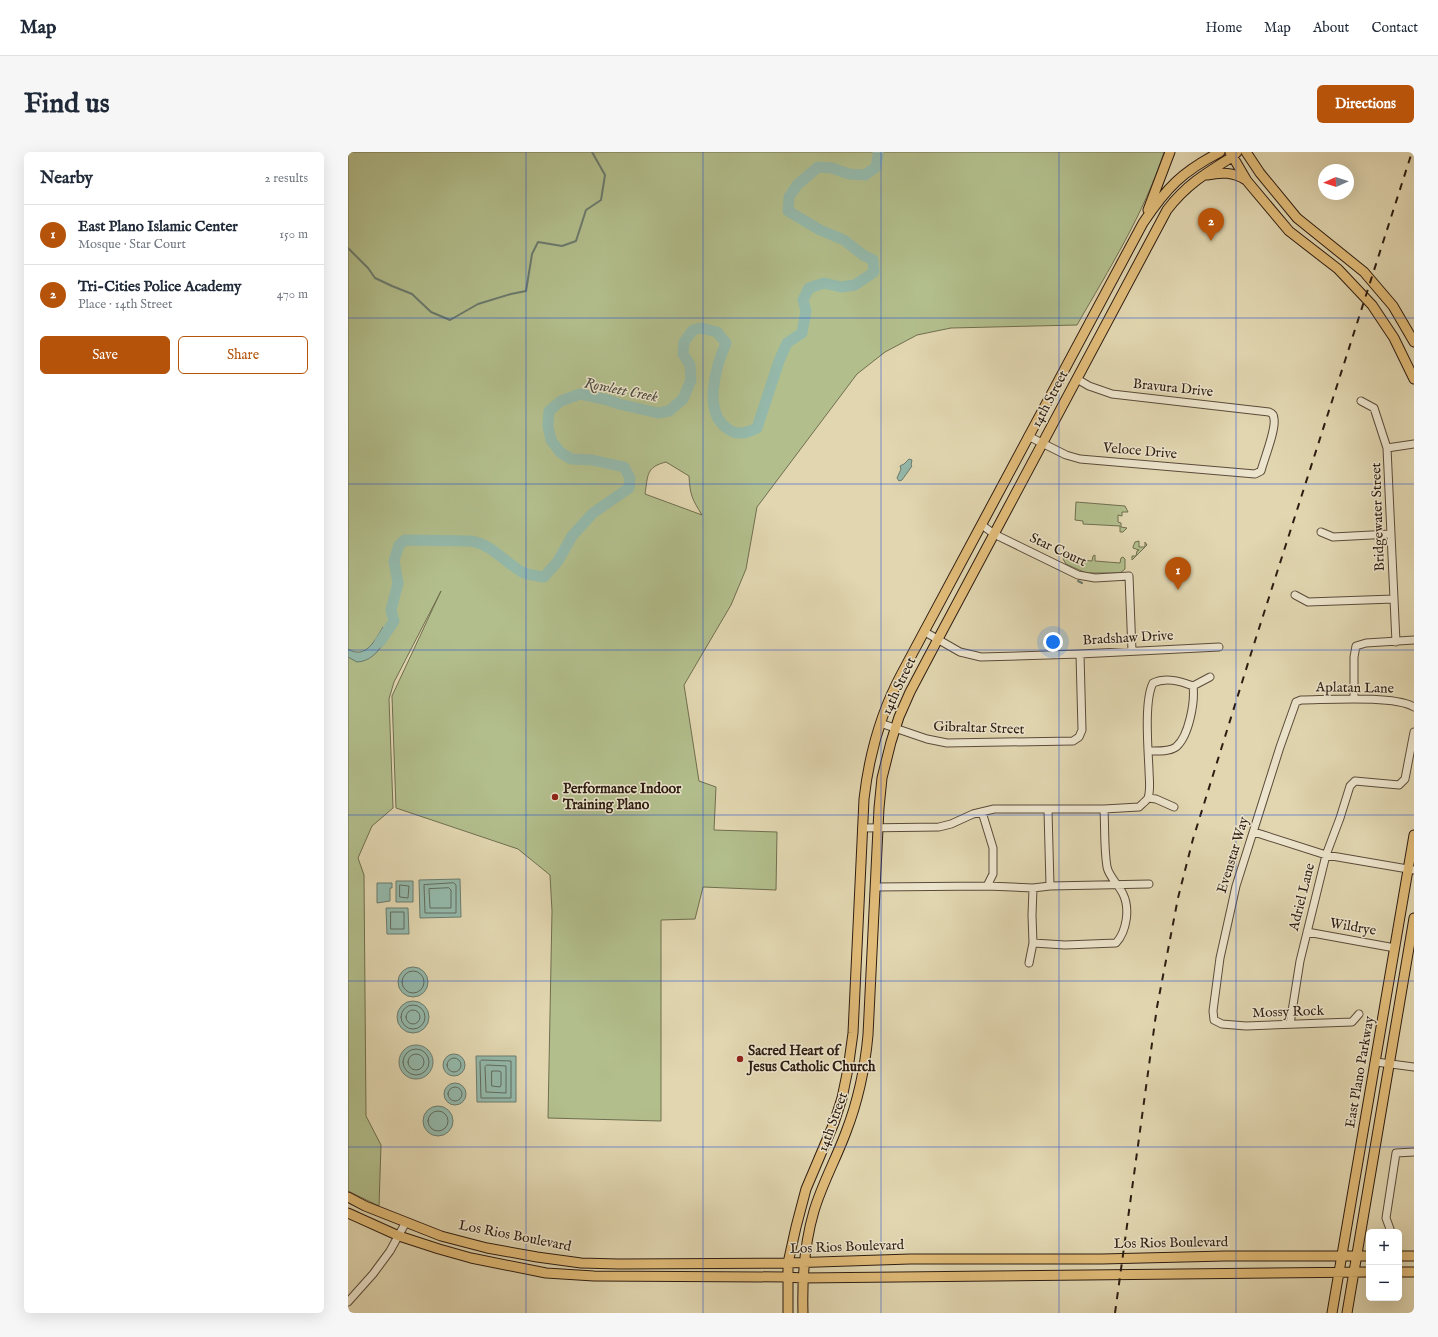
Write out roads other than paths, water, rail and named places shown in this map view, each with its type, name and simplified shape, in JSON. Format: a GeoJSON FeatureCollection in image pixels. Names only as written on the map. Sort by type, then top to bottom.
{"type":"FeatureCollection","features":[{"type":"Feature","properties":{"kind":"main road"},"geometry":{"type":"LineString","coordinates":[[1143,223],[1170,152]]}},
{"type":"Feature","properties":{"kind":"main road","name":"14th Street"},"geometry":{"type":"LineString","coordinates":[[788,1313],[788,1263],[804,1197],[838,1112],[845,1085],[853,1033],[862,828],[867,777],[880,723],[897,682],[1143,223],[1165,193],[1178,179],[1193,167],[1220,152]]}},
{"type":"Feature","properties":{"kind":"main road"},"geometry":{"type":"LineString","coordinates":[[1246,152],[1260,174],[1297,218],[1364,272],[1393,306],[1414,342]]}},
{"type":"Feature","properties":{"kind":"main road"},"geometry":{"type":"LineString","coordinates":[[1233,154],[1247,181],[1289,231],[1338,269],[1372,305],[1394,338],[1414,379]]}},
{"type":"Feature","properties":{"kind":"main road","name":"14th Street"},"geometry":{"type":"LineString","coordinates":[[803,1313],[802,1278],[806,1240],[816,1206],[858,1095],[864,1068],[868,1035],[878,828],[882,778],[895,728],[910,692],[1168,210],[1183,190],[1233,154]]}},
{"type":"Feature","properties":{"kind":"main road"},"geometry":{"type":"LineString","coordinates":[[1202,176],[1223,172],[1234,174],[1247,181]]}},
{"type":"Feature","properties":{"kind":"main road"},"geometry":{"type":"LineString","coordinates":[[1289,231],[1297,218]]}},
{"type":"Feature","properties":{"kind":"main road"},"geometry":{"type":"LineString","coordinates":[[1097,309],[1110,317]]}},
{"type":"Feature","properties":{"kind":"main road","name":"East Plano Parkway"},"geometry":{"type":"LineString","coordinates":[[1332,1313],[1395,948],[1411,870],[1414,835]]}},
{"type":"Feature","properties":{"kind":"main road","name":"East Plano Parkway"},"geometry":{"type":"LineString","coordinates":[[1347,1313],[1414,918]]}},
{"type":"Feature","properties":{"kind":"main road"},"geometry":{"type":"LineString","coordinates":[[856,957],[872,958]]}},
{"type":"Feature","properties":{"kind":"main road"},"geometry":{"type":"LineString","coordinates":[[853,1033],[868,1035]]}},
{"type":"Feature","properties":{"kind":"main road"},"geometry":{"type":"LineString","coordinates":[[828,1138],[841,1143]]}},
{"type":"Feature","properties":{"kind":"main road"},"geometry":{"type":"LineString","coordinates":[[1359,1162],[1372,1165]]}},
{"type":"Feature","properties":{"kind":"main road","name":"Los Rios Boulevard"},"geometry":{"type":"LineString","coordinates":[[348,1197],[365,1206],[441,1236],[487,1248],[537,1258],[581,1263],[804,1263],[922,1258],[1102,1259],[1225,1256],[1366,1256]]}},
{"type":"Feature","properties":{"kind":"main road","name":"Los Rios Boulevard"},"geometry":{"type":"LineString","coordinates":[[348,1213],[399,1236],[471,1258],[526,1270],[567,1275],[616,1277],[802,1278],[1366,1272]]}},
{"type":"Feature","properties":{"kind":"main road"},"geometry":{"type":"LineString","coordinates":[[1224,1274],[1225,1256]]}},
{"type":"Feature","properties":{"kind":"main road"},"geometry":{"type":"LineString","coordinates":[[1402,1256],[1414,1256]]}},
{"type":"Feature","properties":{"kind":"main road"},"geometry":{"type":"LineString","coordinates":[[922,1258],[924,1276]]}},
{"type":"Feature","properties":{"kind":"main road"},"geometry":{"type":"LineString","coordinates":[[1007,1259],[1007,1276]]}},
{"type":"Feature","properties":{"kind":"main road"},"geometry":{"type":"LineString","coordinates":[[686,1263],[687,1277]]}},
{"type":"Feature","properties":{"kind":"main road"},"geometry":{"type":"LineString","coordinates":[[616,1277],[619,1264]]}},
{"type":"Feature","properties":{"kind":"main road"},"geometry":{"type":"LineString","coordinates":[[1402,1272],[1414,1272]]}},
{"type":"Feature","properties":{"kind":"street","name":"Bravura Drive"},"geometry":{"type":"LineString","coordinates":[[1077,379],[1089,386],[1112,394],[1269,412],[1273,414],[1274,426],[1261,471],[1255,474]]}},
{"type":"Feature","properties":{"kind":"street","name":"Bridgewater Street"},"geometry":{"type":"LineString","coordinates":[[1361,401],[1374,408],[1388,448],[1396,642]]}},
{"type":"Feature","properties":{"kind":"street","name":"Veloce Drive"},"geometry":{"type":"LineString","coordinates":[[1028,436],[1066,455],[1080,459],[1255,474]]}},
{"type":"Feature","properties":{"kind":"street"},"geometry":{"type":"LineString","coordinates":[[1388,448],[1414,444]]}},
{"type":"Feature","properties":{"kind":"street","name":"Star Court"},"geometry":{"type":"LineString","coordinates":[[982,525],[994,534],[1078,576],[1094,578],[1129,576],[1132,651]]}},
{"type":"Feature","properties":{"kind":"street"},"geometry":{"type":"LineString","coordinates":[[1321,532],[1333,537],[1391,534]]}},
{"type":"Feature","properties":{"kind":"street"},"geometry":{"type":"LineString","coordinates":[[1295,595],[1308,602],[1394,599]]}},
{"type":"Feature","properties":{"kind":"street","name":"Bradshaw Drive"},"geometry":{"type":"LineString","coordinates":[[925,632],[960,652],[981,657],[1219,647]]}},
{"type":"Feature","properties":{"kind":"street"},"geometry":{"type":"LineString","coordinates":[[1354,699],[1354,657],[1356,646],[1366,643],[1414,640]]}},
{"type":"Feature","properties":{"kind":"street","name":"Gibraltar Street"},"geometry":{"type":"LineString","coordinates":[[880,723],[927,740],[947,743],[1074,741],[1079,737],[1082,730],[1080,654]]}},
{"type":"Feature","properties":{"kind":"street"},"geometry":{"type":"LineString","coordinates":[[862,828],[939,827],[951,824],[973,814],[994,809],[1104,809],[1139,806],[1148,798],[1150,789],[1148,698],[1153,683],[1166,679],[1180,681],[1193,686],[1210,677]]}},
{"type":"Feature","properties":{"kind":"street"},"geometry":{"type":"LineString","coordinates":[[1148,751],[1175,748],[1181,741],[1192,712],[1194,695],[1193,686]]}},
{"type":"Feature","properties":{"kind":"street","name":"Aplatan Lane"},"geometry":{"type":"LineString","coordinates":[[1296,702],[1301,700],[1354,699],[1392,701],[1414,706]]}},
{"type":"Feature","properties":{"kind":"street","name":"Evenstar Way"},"geometry":{"type":"LineString","coordinates":[[1214,1020],[1213,1011],[1215,988],[1236,886],[1280,747],[1296,702]]}},
{"type":"Feature","properties":{"kind":"street","name":"Adriel Lane"},"geometry":{"type":"LineString","coordinates":[[1290,1024],[1307,932],[1326,855],[1350,786],[1355,781],[1399,784],[1405,779],[1414,732]]}},
{"type":"Feature","properties":{"kind":"street"},"geometry":{"type":"LineString","coordinates":[[1148,798],[1156,799],[1174,807]]}},
{"type":"Feature","properties":{"kind":"street"},"geometry":{"type":"LineString","coordinates":[[1033,943],[1065,945],[1116,943],[1121,938],[1124,931],[1126,909],[1123,894],[1108,869],[1104,809]]}},
{"type":"Feature","properties":{"kind":"street"},"geometry":{"type":"LineString","coordinates":[[1048,810],[1050,886]]}},
{"type":"Feature","properties":{"kind":"street"},"geometry":{"type":"LineString","coordinates":[[982,812],[993,848],[994,874],[987,886]]}},
{"type":"Feature","properties":{"kind":"street"},"geometry":{"type":"LineString","coordinates":[[1254,832],[1326,855],[1411,870]]}},
{"type":"Feature","properties":{"kind":"street"},"geometry":{"type":"LineString","coordinates":[[875,887],[987,886],[1033,888],[1050,886],[1149,884]]}},
{"type":"Feature","properties":{"kind":"street"},"geometry":{"type":"LineString","coordinates":[[1029,963],[1033,943],[1033,888]]}},
{"type":"Feature","properties":{"kind":"street","name":"Wildrye"},"geometry":{"type":"LineString","coordinates":[[1307,932],[1395,948]]}},
{"type":"Feature","properties":{"kind":"street","name":"Mossy Rock"},"geometry":{"type":"LineString","coordinates":[[1214,1020],[1222,1024],[1246,1026],[1352,1022],[1359,1014]]}},
{"type":"Feature","properties":{"kind":"street"},"geometry":{"type":"LineString","coordinates":[[1376,1062],[1414,1067]]}},
{"type":"Feature","properties":{"kind":"street"},"geometry":{"type":"LineString","coordinates":[[1390,1229],[1386,1218],[1396,1153],[1414,1152]]}},
{"type":"Feature","properties":{"kind":"street"},"geometry":{"type":"LineString","coordinates":[[348,1302],[390,1251],[406,1222]]}},
{"type":"Feature","properties":{"kind":"water"},"geometry":{"type":"Polygon","coordinates":[[[909,459],[912,460],[912,466],[902,480],[899,481],[897,478],[901,469],[900,466],[909,459]]]}},
{"type":"Feature","properties":{"kind":"water"},"geometry":{"type":"Polygon","coordinates":[[[383,627],[390,633],[381,648],[373,656],[357,662],[348,657],[348,649],[354,652],[360,652],[369,647],[383,627]]]}},
{"type":"Feature","properties":{"kind":"water"},"geometry":{"type":"Polygon","coordinates":[[[460,879],[461,917],[420,918],[419,880],[460,879]]]}},
{"type":"Feature","properties":{"kind":"water"},"geometry":{"type":"Polygon","coordinates":[[[396,881],[413,881],[413,902],[396,902],[396,881]]]}},
{"type":"Feature","properties":{"kind":"water"},"geometry":{"type":"Polygon","coordinates":[[[377,883],[392,883],[392,888],[390,888],[390,901],[377,903],[377,883]]]}},
{"type":"Feature","properties":{"kind":"water"},"geometry":{"type":"Polygon","coordinates":[[[386,908],[408,908],[409,934],[387,934],[386,908]]]}},
{"type":"Feature","properties":{"kind":"water"},"geometry":{"type":"Polygon","coordinates":[[[413,967],[424,971],[428,982],[424,993],[413,997],[402,993],[398,982],[402,971],[413,967]]]}},
{"type":"Feature","properties":{"kind":"water"},"geometry":{"type":"Polygon","coordinates":[[[413,1001],[424,1006],[429,1017],[424,1028],[413,1033],[402,1028],[397,1017],[402,1006],[413,1001]]]}},
{"type":"Feature","properties":{"kind":"water"},"geometry":{"type":"Polygon","coordinates":[[[413,1045],[419,1045],[428,1050],[432,1056],[432,1068],[428,1074],[419,1079],[413,1079],[404,1074],[399,1065],[399,1059],[404,1050],[413,1045]]]}},
{"type":"Feature","properties":{"kind":"water"},"geometry":{"type":"Polygon","coordinates":[[[454,1054],[462,1057],[465,1065],[462,1073],[454,1076],[446,1073],[443,1065],[446,1057],[454,1054]]]}},
{"type":"Feature","properties":{"kind":"water"},"geometry":{"type":"Polygon","coordinates":[[[476,1056],[516,1056],[516,1102],[477,1102],[476,1056]]]}},
{"type":"Feature","properties":{"kind":"water"},"geometry":{"type":"Polygon","coordinates":[[[455,1083],[463,1086],[466,1094],[463,1102],[455,1105],[447,1102],[444,1094],[447,1086],[455,1083]]]}},
{"type":"Feature","properties":{"kind":"water"},"geometry":{"type":"Polygon","coordinates":[[[438,1106],[448,1111],[453,1121],[448,1131],[438,1136],[428,1131],[423,1121],[428,1111],[438,1106]]]}},
{"type":"Feature","properties":{"kind":"waterway"},"geometry":{"type":"LineString","coordinates":[[348,248],[368,268],[375,278],[412,294],[431,312],[450,320],[478,304],[526,291],[532,254],[538,242],[562,246],[576,241],[586,210],[601,200],[605,175],[592,152]]}},
{"type":"Feature","properties":{"kind":"waterway","name":"Rowlett Creek"},"geometry":{"type":"LineString","coordinates":[[380,642],[394,621],[391,610],[398,583],[394,561],[399,545],[405,540],[471,541],[479,543],[492,550],[522,572],[544,577],[558,561],[572,536],[593,513],[629,488],[630,478],[624,467],[592,460],[571,459],[560,452],[551,440],[548,426],[549,411],[561,401],[580,394],[658,413],[669,411],[683,399],[691,380],[690,365],[683,354],[684,342],[693,330],[701,328],[717,332],[726,343],[715,376],[713,400],[715,412],[720,421],[728,429],[738,433],[757,428],[779,361],[787,343],[802,333],[806,311],[803,300],[809,288],[824,283],[841,287],[855,285],[874,272],[873,260],[863,255],[844,240],[820,230],[788,211],[789,197],[797,185],[818,167],[832,168],[849,174],[865,175],[876,167],[878,152]]}},
{"type":"Feature","properties":{"kind":"waterway"},"geometry":{"type":"LineString","coordinates":[[1078,581],[1082,583]]}},
{"type":"Feature","properties":{"kind":"railway"},"geometry":{"type":"LineString","coordinates":[[1115,1313],[1157,1007],[1178,898],[1193,839],[1412,152]]}},
{"type":"Feature","properties":{"kind":"place","name":"Tri-Cities Police Academy"},"geometry":{"type":"Point","coordinates":[1211,241]}},
{"type":"Feature","properties":{"kind":"place","name":"East Plano Islamic Center"},"geometry":{"type":"Point","coordinates":[1178,590]}},
{"type":"Feature","properties":{"kind":"place","name":"Performance Indoor Training Plano"},"geometry":{"type":"Point","coordinates":[555,797]}},
{"type":"Feature","properties":{"kind":"place","name":"Sacred Heart of Jesus Catholic Church"},"geometry":{"type":"Point","coordinates":[740,1059]}}]}
